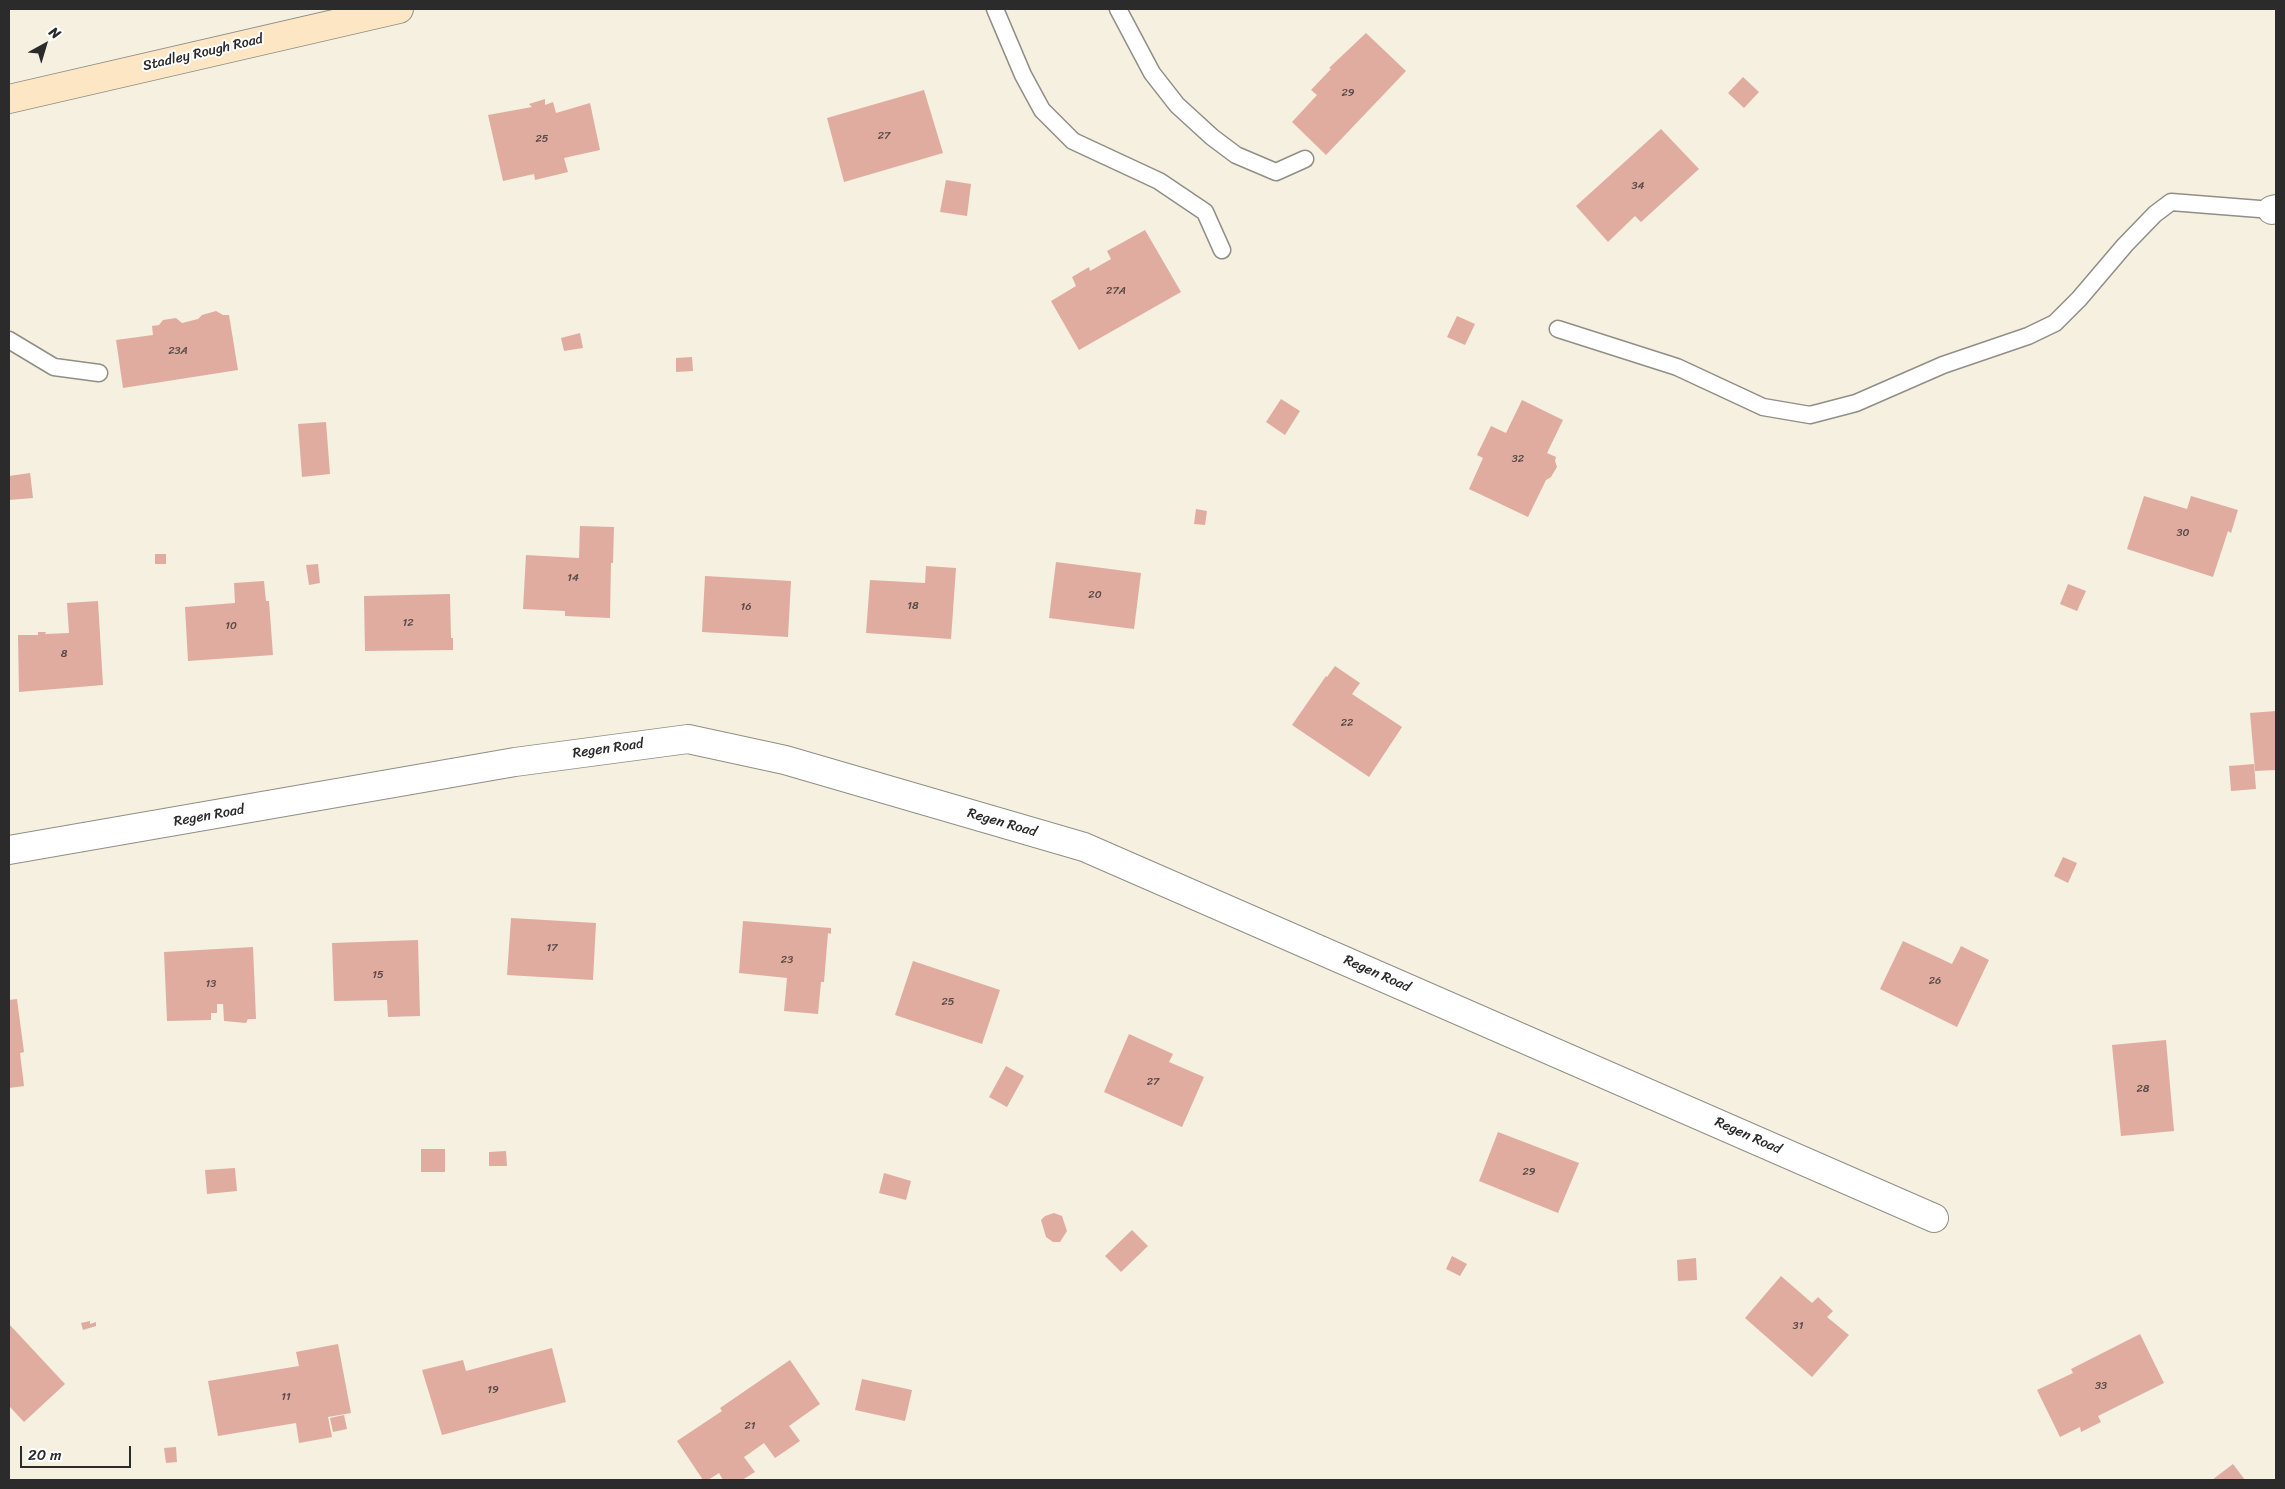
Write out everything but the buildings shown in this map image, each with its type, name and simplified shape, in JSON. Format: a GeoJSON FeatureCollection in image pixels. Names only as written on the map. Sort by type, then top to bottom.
{"type":"FeatureCollection","features":[{"type":"Feature","properties":{"kind":"main road","name":"Stadley Rough Road"},"geometry":{"type":"LineString","coordinates":[[9,99],[399,9]]}},
{"type":"Feature","properties":{"kind":"street","name":"Regen Road"},"geometry":{"type":"LineString","coordinates":[[9,850],[515,762],[688,739],[785,760],[1084,847],[1934,1218]]}},
{"type":"Feature","properties":{"kind":"lane"},"geometry":{"type":"LineString","coordinates":[[995,9],[1023,75],[1042,110],[1073,141],[1159,181],[1205,212],[1222,250]]}},
{"type":"Feature","properties":{"kind":"lane"},"geometry":{"type":"LineString","coordinates":[[1118,9],[1152,73],[1177,105],[1212,137],[1236,155],[1276,172],[1305,159]]}},
{"type":"Feature","properties":{"kind":"lane"},"geometry":{"type":"LineString","coordinates":[[1558,329],[1677,367],[1763,407],[1810,415],[1856,403],[1943,365],[2028,336],[2055,323],[2079,299],[2143,226],[2171,202],[2274,210]]}},
{"type":"Feature","properties":{"kind":"lane"},"geometry":{"type":"LineString","coordinates":[[9,340],[54,367],[99,373]]}}]}
